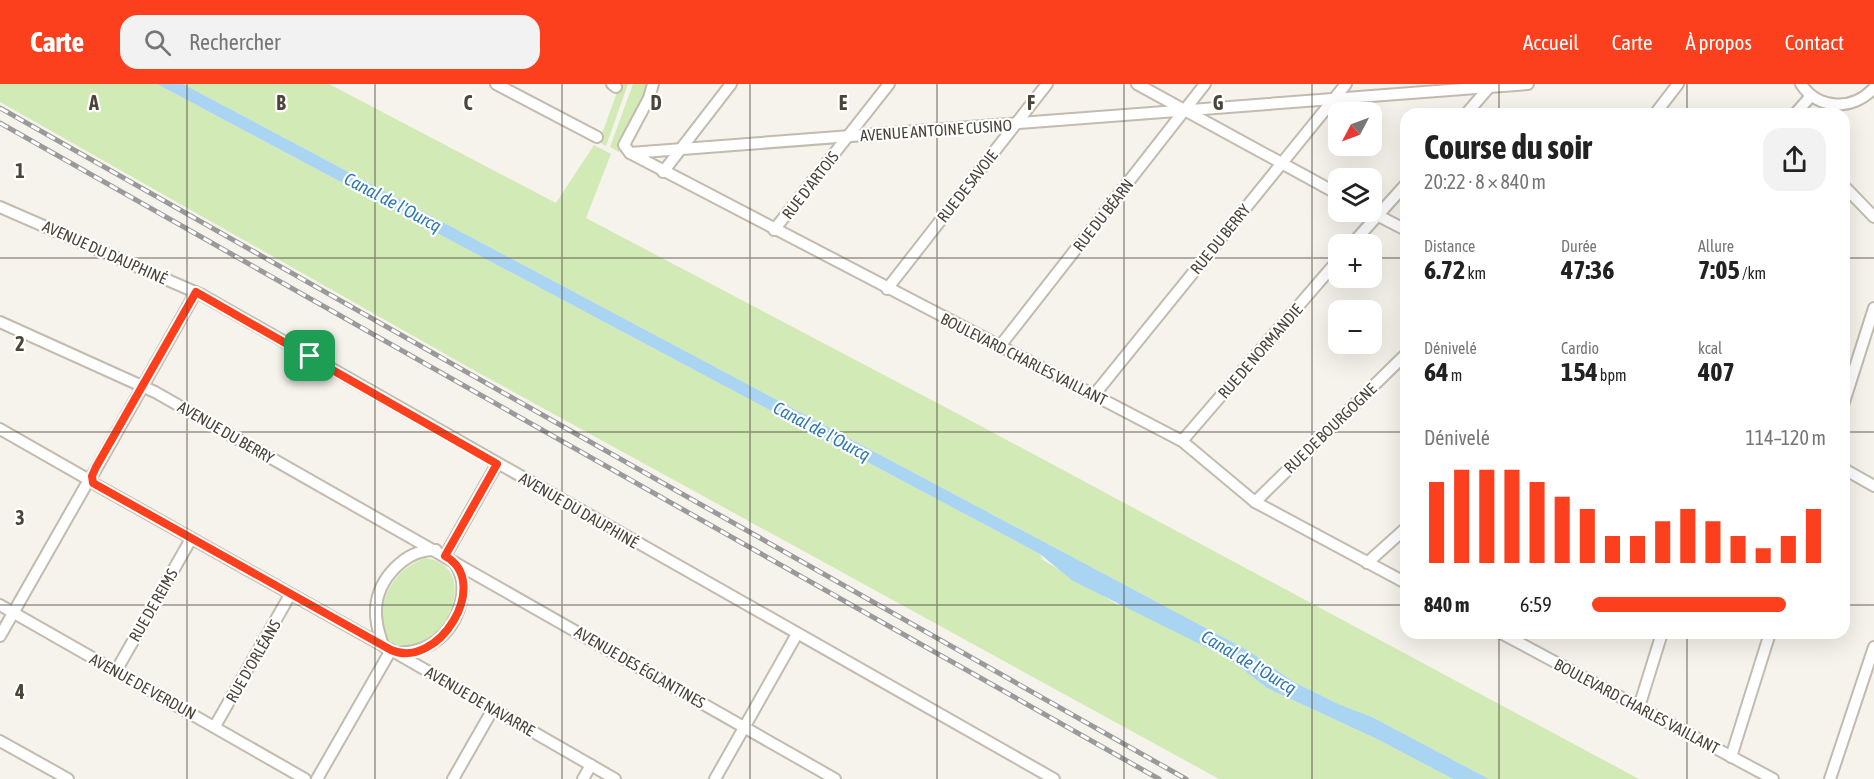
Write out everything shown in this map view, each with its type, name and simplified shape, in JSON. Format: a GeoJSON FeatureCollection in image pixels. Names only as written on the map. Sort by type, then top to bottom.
{"type":"FeatureCollection","features":[{"type":"Feature","properties":{"kind":"street"},"geometry":{"type":"LineString","coordinates":[[496,84],[597,137]]}},
{"type":"Feature","properties":{"kind":"street"},"geometry":{"type":"LineString","coordinates":[[630,153],[624,145],[649,98],[653,84]]}},
{"type":"Feature","properties":{"kind":"street"},"geometry":{"type":"LineString","coordinates":[[663,172],[730,84]]}},
{"type":"Feature","properties":{"kind":"street","name":"RUE D'ARTOIS"},"geometry":{"type":"LineString","coordinates":[[774,230],[889,84]]}},
{"type":"Feature","properties":{"kind":"street","name":"RUE DE SAVOIE"},"geometry":{"type":"LineString","coordinates":[[887,289],[1047,84]]}},
{"type":"Feature","properties":{"kind":"street"},"geometry":{"type":"LineString","coordinates":[[1137,84],[1328,188]]}},
{"type":"Feature","properties":{"kind":"street","name":"RUE DU BÉARN"},"geometry":{"type":"LineString","coordinates":[[1000,346],[1205,84]]}},
{"type":"Feature","properties":{"kind":"street","name":"RUE DU BERRY"},"geometry":{"type":"LineString","coordinates":[[1094,395],[1346,84]]}},
{"type":"Feature","properties":{"kind":"street","name":"AVENUE ANTOINE CUSINO"},"geometry":{"type":"LineString","coordinates":[[630,153],[1491,85],[1528,84]]}},
{"type":"Feature","properties":{"kind":"street"},"geometry":{"type":"LineString","coordinates":[[1660,108],[1678,84]]}},
{"type":"Feature","properties":{"kind":"street"},"geometry":{"type":"LineString","coordinates":[[1801,84],[1823,108]]}},
{"type":"Feature","properties":{"kind":"street"},"geometry":{"type":"LineString","coordinates":[[1471,108],[1491,85]]}},
{"type":"Feature","properties":{"kind":"street"},"geometry":{"type":"LineString","coordinates":[[1828,108],[1855,102],[1874,88]]}},
{"type":"Feature","properties":{"kind":"street"},"geometry":{"type":"LineString","coordinates":[[1801,108],[1812,96]]}},
{"type":"Feature","properties":{"kind":"street","name":"BOULEVARD CHARLES VAILLANT"},"geometry":{"type":"LineString","coordinates":[[630,153],[1182,441],[1255,502],[1400,580]]}},
{"type":"Feature","properties":{"kind":"street"},"geometry":{"type":"LineString","coordinates":[[1382,206],[1400,190]]}},
{"type":"Feature","properties":{"kind":"street"},"geometry":{"type":"LineString","coordinates":[[1850,192],[1874,217]]}},
{"type":"Feature","properties":{"kind":"street","name":"AVENUE DU DAUPHINÉ"},"geometry":{"type":"LineString","coordinates":[[0,207],[196,292],[1054,779]]}},
{"type":"Feature","properties":{"kind":"street"},"geometry":{"type":"LineString","coordinates":[[1382,217],[1400,227]]}},
{"type":"Feature","properties":{"kind":"street","name":"RUE DE NORMANDIE"},"geometry":{"type":"LineString","coordinates":[[1182,441],[1328,272]]}},
{"type":"Feature","properties":{"kind":"street"},"geometry":{"type":"LineString","coordinates":[[0,636],[196,292]]}},
{"type":"Feature","properties":{"kind":"street"},"geometry":{"type":"LineString","coordinates":[[1850,383],[1874,308]]}},
{"type":"Feature","properties":{"kind":"street","name":"AVENUE DU BERRY"},"geometry":{"type":"LineString","coordinates":[[0,322],[142,386],[445,555]]}},
{"type":"Feature","properties":{"kind":"street","name":"RUE DE BOURGOGNE"},"geometry":{"type":"LineString","coordinates":[[1255,502],[1400,360]]}},
{"type":"Feature","properties":{"kind":"street","name":"AVENUE DE NAVARRE"},"geometry":{"type":"LineString","coordinates":[[0,429],[615,779]]}},
{"type":"Feature","properties":{"kind":"street"},"geometry":{"type":"LineString","coordinates":[[445,555],[497,464]]}},
{"type":"Feature","properties":{"kind":"street"},"geometry":{"type":"LineString","coordinates":[[1850,472],[1874,486]]}},
{"type":"Feature","properties":{"kind":"street"},"geometry":{"type":"LineString","coordinates":[[1367,563],[1400,533]]}},
{"type":"Feature","properties":{"kind":"street","name":"RUE DE REIMS"},"geometry":{"type":"LineString","coordinates":[[116,670],[190,539]]}},
{"type":"Feature","properties":{"kind":"street"},"geometry":{"type":"LineString","coordinates":[[419,552],[445,555],[460,570],[462,580],[462,595],[457,616],[436,642],[414,652],[390,650],[376,627],[376,608],[388,576],[400,562],[419,552]]}},
{"type":"Feature","properties":{"kind":"street","name":"AVENUE DES ÉGLANTINES"},"geometry":{"type":"LineString","coordinates":[[445,555],[836,779]]}},
{"type":"Feature","properties":{"kind":"street","name":"RUE D'ORLÉANS"},"geometry":{"type":"LineString","coordinates":[[215,726],[290,595]]}},
{"type":"Feature","properties":{"kind":"street","name":"AVENUE DE VERDUN"},"geometry":{"type":"LineString","coordinates":[[0,605],[305,779]]}},
{"type":"Feature","properties":{"kind":"street"},"geometry":{"type":"LineString","coordinates":[[715,779],[797,634]]}},
{"type":"Feature","properties":{"kind":"street","name":"BOULEVARD CHARLES VAILLANT"},"geometry":{"type":"LineString","coordinates":[[1518,639],[1773,779]]}},
{"type":"Feature","properties":{"kind":"street"},"geometry":{"type":"LineString","coordinates":[[1639,707],[1660,639]]}},
{"type":"Feature","properties":{"kind":"street"},"geometry":{"type":"LineString","coordinates":[[1731,757],[1768,639]]}},
{"type":"Feature","properties":{"kind":"street"},"geometry":{"type":"LineString","coordinates":[[1830,779],[1874,647]]}},
{"type":"Feature","properties":{"kind":"street"},"geometry":{"type":"LineString","coordinates":[[317,779],[390,650]]}},
{"type":"Feature","properties":{"kind":"street"},"geometry":{"type":"LineString","coordinates":[[453,779],[493,709]]}},
{"type":"Feature","properties":{"kind":"street"},"geometry":{"type":"LineString","coordinates":[[0,741],[68,779]]}},
{"type":"Feature","properties":{"kind":"street"},"geometry":{"type":"LineString","coordinates":[[583,779],[591,765]]}},
{"type":"Feature","properties":{"kind":"green space"},"geometry":{"type":"Polygon","coordinates":[[[0,84],[157,84],[1040,554],[1043,560],[1118,605],[1129,607],[1228,658],[1267,688],[1377,739],[1453,779],[1219,779],[477,372],[0,102],[0,84]]]}},
{"type":"Feature","properties":{"kind":"green space"},"geometry":{"type":"Polygon","coordinates":[[[183,84],[329,84],[556,203],[594,145],[611,154],[586,218],[979,425],[1639,779],[1489,779],[1372,717],[1337,704],[1294,682],[1249,651],[183,84]]]}},
{"type":"Feature","properties":{"kind":"green space"},"geometry":{"type":"Polygon","coordinates":[[[620,84],[628,84],[606,146],[599,142],[620,84]]]}},
{"type":"Feature","properties":{"kind":"green space"},"geometry":{"type":"Polygon","coordinates":[[[633,84],[649,84],[619,152],[610,147],[633,84]]]}},
{"type":"Feature","properties":{"kind":"green space"},"geometry":{"type":"Polygon","coordinates":[[[424,558],[442,564],[452,576],[455,592],[451,608],[443,624],[431,637],[416,645],[400,646],[391,642],[385,635],[381,617],[383,606],[390,587],[398,576],[424,558]]]}},
{"type":"Feature","properties":{"kind":"water","name":"Canal de l'Ourcq"},"geometry":{"type":"Polygon","coordinates":[[[157,84],[183,84],[1249,651],[1294,682],[1338,704],[1372,717],[1489,779],[1453,779],[1377,739],[1267,688],[1228,658],[1073,581],[1040,554],[157,84]]]}},
{"type":"Feature","properties":{"kind":"railway"},"geometry":{"type":"LineString","coordinates":[[0,108],[1186,779]]}},
{"type":"Feature","properties":{"kind":"railway"},"geometry":{"type":"LineString","coordinates":[[0,123],[1159,779]]}},
{"type":"Feature","properties":{"kind":"route"},"geometry":{"type":"LineString","coordinates":[[196,292],[310,356],[497,464],[445,556],[452,560],[460,570],[462,580],[462,595],[457,616],[436,642],[414,652],[396,653],[93,483],[92,476],[96,467],[196,292]]}}]}
